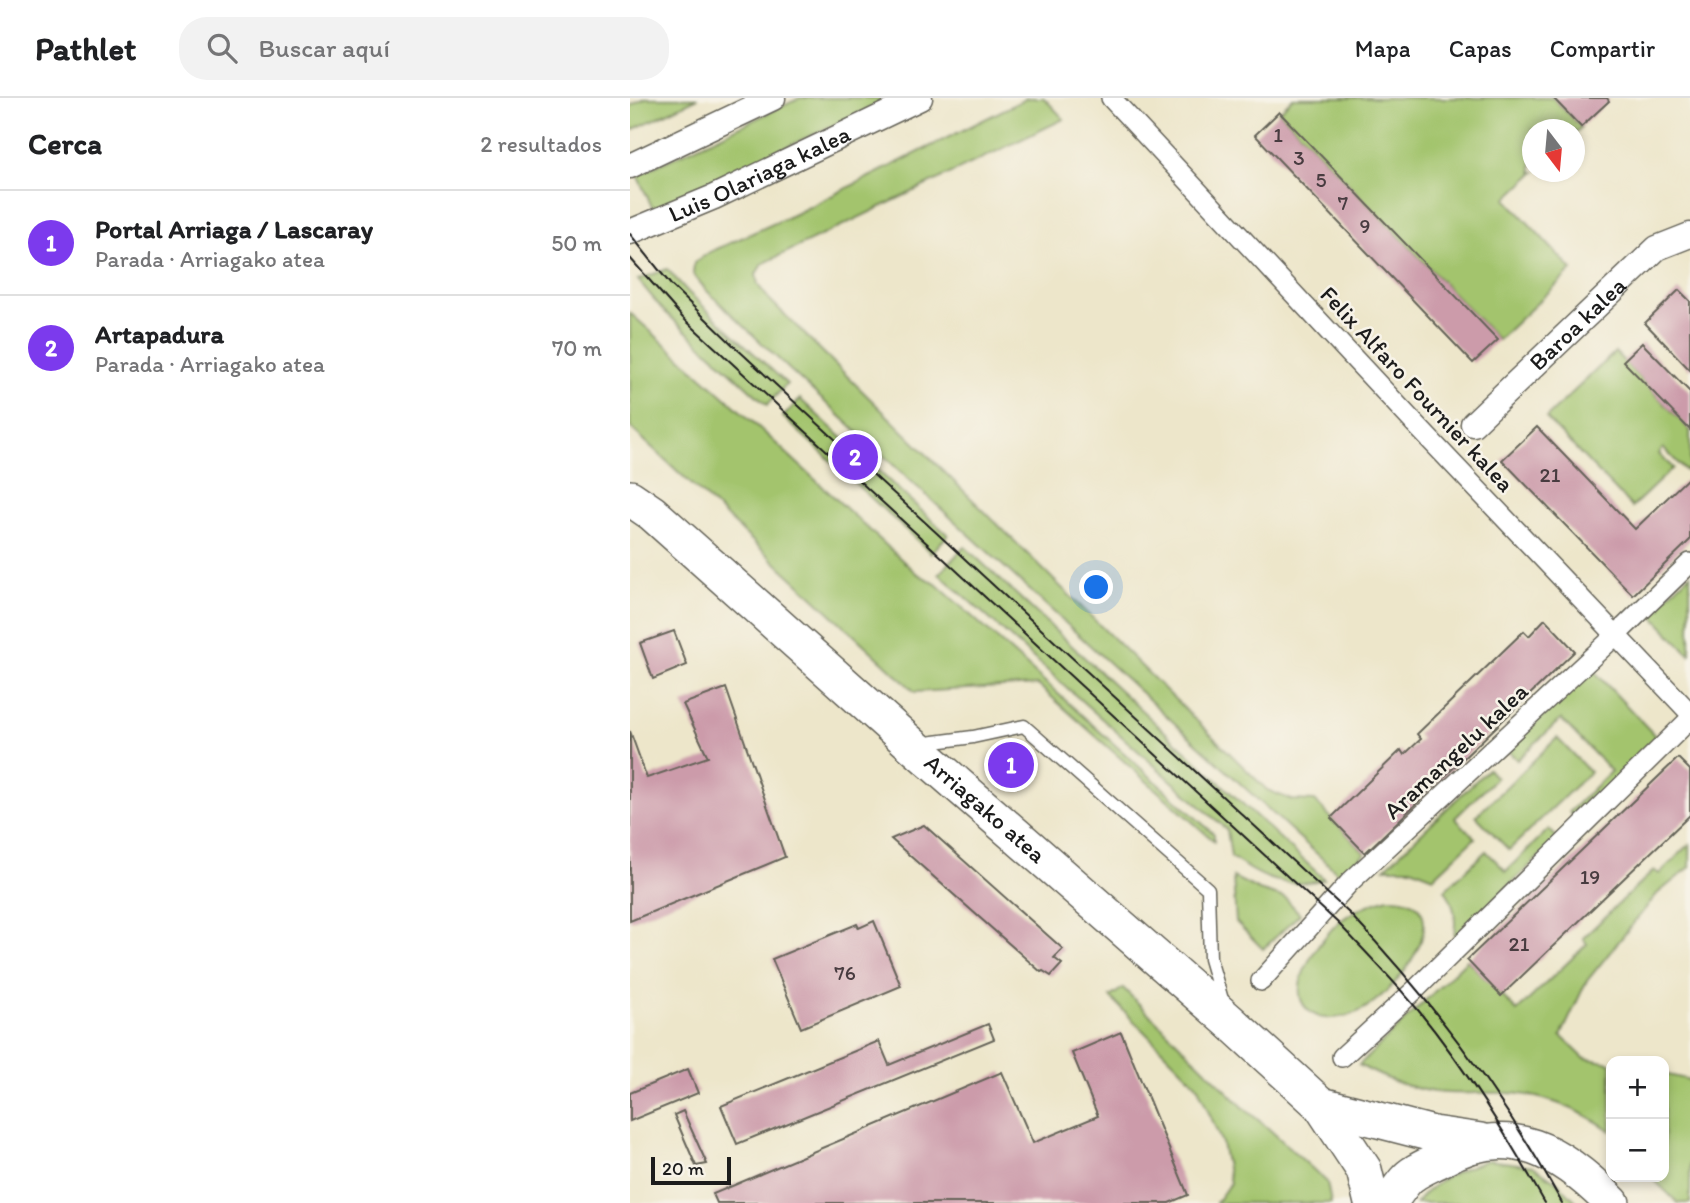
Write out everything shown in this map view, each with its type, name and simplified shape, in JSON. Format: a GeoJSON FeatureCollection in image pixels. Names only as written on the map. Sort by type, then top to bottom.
{"type":"FeatureCollection","features":[{"type":"Feature","properties":{"kind":"main road","name":"Arriagako atea"},"geometry":{"type":"LineString","coordinates":[[630,483],[641,505],[1228,1020],[1321,1105],[1364,1170],[1372,1203]]}},
{"type":"Feature","properties":{"kind":"main road","name":"Arriagako atea"},"geometry":{"type":"LineString","coordinates":[[1321,1105],[1433,1134],[1488,1143]]}},
{"type":"Feature","properties":{"kind":"main road"},"geometry":{"type":"LineString","coordinates":[[1389,1203],[1406,1179],[1461,1148],[1510,1142],[1528,1144],[1549,1153],[1584,1174],[1612,1203]]}},
{"type":"Feature","properties":{"kind":"street"},"geometry":{"type":"LineString","coordinates":[[630,166],[773,98]]}},
{"type":"Feature","properties":{"kind":"street","name":"Luis Olariaga kalea"},"geometry":{"type":"LineString","coordinates":[[632,232],[714,197],[920,98]]}},
{"type":"Feature","properties":{"kind":"street","name":"Felix Alfaro Fournier kalea"},"geometry":{"type":"LineString","coordinates":[[1111,98],[1690,713]]}},
{"type":"Feature","properties":{"kind":"street","name":"Baroa kalea"},"geometry":{"type":"LineString","coordinates":[[1473,424],[1657,248],[1690,235]]}},
{"type":"Feature","properties":{"kind":"street","name":"Aramangelu kalea"},"geometry":{"type":"LineString","coordinates":[[1261,981],[1350,882],[1690,563]]}},
{"type":"Feature","properties":{"kind":"street"},"geometry":{"type":"LineString","coordinates":[[1342,1056],[1417,988],[1690,719]]}},
{"type":"Feature","properties":{"kind":"lane"},"geometry":{"type":"LineString","coordinates":[[912,745],[973,737],[1024,726],[1208,889],[1210,959],[1228,1020]]}},
{"type":"Feature","properties":{"kind":"green space"},"geometry":{"type":"Polygon","coordinates":[[[645,98],[698,98],[630,131],[630,106],[645,98]]]}},
{"type":"Feature","properties":{"kind":"green space"},"geometry":{"type":"Polygon","coordinates":[[[800,98],[892,98],[653,209],[637,175],[800,98]]]}},
{"type":"Feature","properties":{"kind":"green space"},"geometry":{"type":"Polygon","coordinates":[[[1027,98],[1044,98],[1064,119],[762,264],[756,274],[758,285],[769,299],[1267,790],[1292,800],[1315,801],[1365,853],[1341,876],[790,370],[706,290],[693,274],[694,263],[710,252],[795,214],[1027,98]]]}},
{"type":"Feature","properties":{"kind":"green space"},"geometry":{"type":"Polygon","coordinates":[[[1293,98],[1553,98],[1573,119],[1522,119],[1522,182],[1524,182],[1506,199],[1572,270],[1498,340],[1279,112],[1293,98]]]}},
{"type":"Feature","properties":{"kind":"green space"},"geometry":{"type":"Polygon","coordinates":[[[667,269],[787,384],[767,405],[663,310],[638,280],[667,269]]]}},
{"type":"Feature","properties":{"kind":"green space"},"geometry":{"type":"Polygon","coordinates":[[[630,313],[916,573],[936,584],[1214,834],[1214,841],[1038,685],[915,692],[630,427],[630,313]]]}},
{"type":"Feature","properties":{"kind":"green space"},"geometry":{"type":"Polygon","coordinates":[[[1615,352],[1690,430],[1690,467],[1686,471],[1663,448],[1659,454],[1673,468],[1632,507],[1546,418],[1615,352]]]}},
{"type":"Feature","properties":{"kind":"green space"},"geometry":{"type":"Polygon","coordinates":[[[800,399],[948,535],[931,553],[783,417],[800,399]]]}},
{"type":"Feature","properties":{"kind":"green space"},"geometry":{"type":"Polygon","coordinates":[[[964,547],[1324,879],[1286,883],[1264,877],[1231,857],[1227,830],[939,574],[964,547]]]}},
{"type":"Feature","properties":{"kind":"green space"},"geometry":{"type":"Polygon","coordinates":[[[1690,574],[1690,655],[1650,613],[1690,574]]]}},
{"type":"Feature","properties":{"kind":"green space"},"geometry":{"type":"Polygon","coordinates":[[[1592,669],[1660,741],[1577,820],[1569,812],[1611,771],[1561,719],[1517,760],[1507,750],[1592,669]]]}},
{"type":"Feature","properties":{"kind":"green space"},"geometry":{"type":"Polygon","coordinates":[[[1557,738],[1590,772],[1509,850],[1476,816],[1557,738]]]}},
{"type":"Feature","properties":{"kind":"green space"},"geometry":{"type":"Polygon","coordinates":[[[1488,769],[1496,778],[1455,818],[1475,838],[1434,877],[1411,868],[1385,868],[1488,769]]]}},
{"type":"Feature","properties":{"kind":"green space"},"geometry":{"type":"Polygon","coordinates":[[[1549,829],[1558,839],[1454,938],[1454,913],[1445,890],[1486,851],[1506,871],[1549,829]]]}},
{"type":"Feature","properties":{"kind":"green space"},"geometry":{"type":"Polygon","coordinates":[[[1690,844],[1690,867],[1657,894],[1586,982],[1561,1036],[1584,1058],[1606,1062],[1606,1128],[1574,1110],[1534,1096],[1435,1092],[1396,1082],[1359,1065],[1467,960],[1517,1011],[1587,944],[1583,938],[1654,870],[1659,874],[1690,844]]]}},
{"type":"Feature","properties":{"kind":"green space"},"geometry":{"type":"Polygon","coordinates":[[[1233,877],[1259,890],[1285,898],[1300,914],[1263,949],[1236,922],[1233,877]]]}},
{"type":"Feature","properties":{"kind":"green space"},"geometry":{"type":"Polygon","coordinates":[[[1388,898],[1411,902],[1422,914],[1423,931],[1416,952],[1403,973],[1366,1007],[1346,1016],[1325,1018],[1311,1013],[1301,999],[1300,988],[1308,962],[1324,938],[1345,917],[1388,898]]]}},
{"type":"Feature","properties":{"kind":"green space"},"geometry":{"type":"Polygon","coordinates":[[[1123,988],[1245,1109],[1327,1182],[1331,1203],[1216,1203],[1230,1183],[1222,1143],[1197,1085],[1110,997],[1123,988]]]}},
{"type":"Feature","properties":{"kind":"green space"},"geometry":{"type":"Polygon","coordinates":[[[1669,1075],[1690,1080],[1690,1203],[1678,1203],[1656,1182],[1669,1182],[1669,1075]]]}},
{"type":"Feature","properties":{"kind":"green space"},"geometry":{"type":"Polygon","coordinates":[[[1488,1160],[1533,1166],[1558,1183],[1578,1203],[1416,1203],[1432,1187],[1449,1176],[1488,1160]]]}},
{"type":"Feature","properties":{"kind":"building"},"geometry":{"type":"Polygon","coordinates":[[[1553,98],[1607,98],[1609,101],[1585,123],[1585,119],[1573,119],[1553,98]]]}},
{"type":"Feature","properties":{"kind":"building"},"geometry":{"type":"Polygon","coordinates":[[[1279,112],[1498,340],[1473,363],[1255,135],[1279,112]]]}},
{"type":"Feature","properties":{"kind":"building"},"geometry":{"type":"Polygon","coordinates":[[[1679,290],[1690,301],[1690,370],[1645,323],[1679,290]]]}},
{"type":"Feature","properties":{"kind":"building"},"geometry":{"type":"Polygon","coordinates":[[[1642,343],[1690,392],[1690,430],[1623,361],[1642,343]]]}},
{"type":"Feature","properties":{"kind":"building"},"geometry":{"type":"Polygon","coordinates":[[[1537,427],[1635,529],[1690,476],[1690,540],[1633,595],[1502,460],[1537,427]]]}},
{"type":"Feature","properties":{"kind":"building"},"geometry":{"type":"Polygon","coordinates":[[[1545,619],[1575,651],[1365,853],[1331,818],[1401,750],[1404,755],[1421,739],[1417,734],[1524,631],[1529,636],[1545,619]]]}},
{"type":"Feature","properties":{"kind":"building"},"geometry":{"type":"Polygon","coordinates":[[[674,631],[687,665],[653,679],[640,643],[674,631]]]}},
{"type":"Feature","properties":{"kind":"building"},"geometry":{"type":"Polygon","coordinates":[[[726,688],[785,857],[630,921],[630,731],[647,778],[708,757],[683,704],[726,688]]]}},
{"type":"Feature","properties":{"kind":"building"},"geometry":{"type":"Polygon","coordinates":[[[1678,758],[1690,770],[1690,815],[1501,996],[1467,960],[1678,758]]]}},
{"type":"Feature","properties":{"kind":"building"},"geometry":{"type":"Polygon","coordinates":[[[924,825],[1063,949],[1054,958],[1062,964],[1051,976],[1041,972],[891,839],[924,825]]]}},
{"type":"Feature","properties":{"kind":"building"},"geometry":{"type":"Polygon","coordinates":[[[874,921],[901,986],[801,1028],[772,959],[857,924],[859,928],[874,921]]]}},
{"type":"Feature","properties":{"kind":"building"},"geometry":{"type":"Polygon","coordinates":[[[988,1024],[994,1039],[737,1144],[721,1106],[879,1041],[889,1065],[988,1024]]]}},
{"type":"Feature","properties":{"kind":"building"},"geometry":{"type":"Polygon","coordinates":[[[1121,1032],[1188,1195],[1169,1203],[717,1203],[713,1194],[1002,1072],[1033,1143],[1098,1116],[1072,1053],[1121,1032]]]}},
{"type":"Feature","properties":{"kind":"building"},"geometry":{"type":"Polygon","coordinates":[[[688,1069],[698,1093],[630,1121],[630,1093],[688,1069]]]}},
{"type":"Feature","properties":{"kind":"building"},"geometry":{"type":"Polygon","coordinates":[[[683,1111],[707,1164],[696,1166],[674,1115],[683,1111]]]}},
{"type":"Feature","properties":{"kind":"tram line"},"geometry":{"type":"LineString","coordinates":[[630,234],[671,285],[735,347],[1350,914],[1410,981],[1465,1051],[1516,1125],[1562,1203]]}},
{"type":"Feature","properties":{"kind":"tram line"},"geometry":{"type":"LineString","coordinates":[[630,258],[683,318],[1338,923],[1399,988],[1436,1033],[1486,1104],[1545,1203]]}},
{"type":"Feature","properties":{"kind":"place","name":"Artapadura"},"geometry":{"type":"Point","coordinates":[855,457]}},
{"type":"Feature","properties":{"kind":"place","name":"Portal Arriaga / Lascaray"},"geometry":{"type":"Point","coordinates":[1011,765]}}]}
